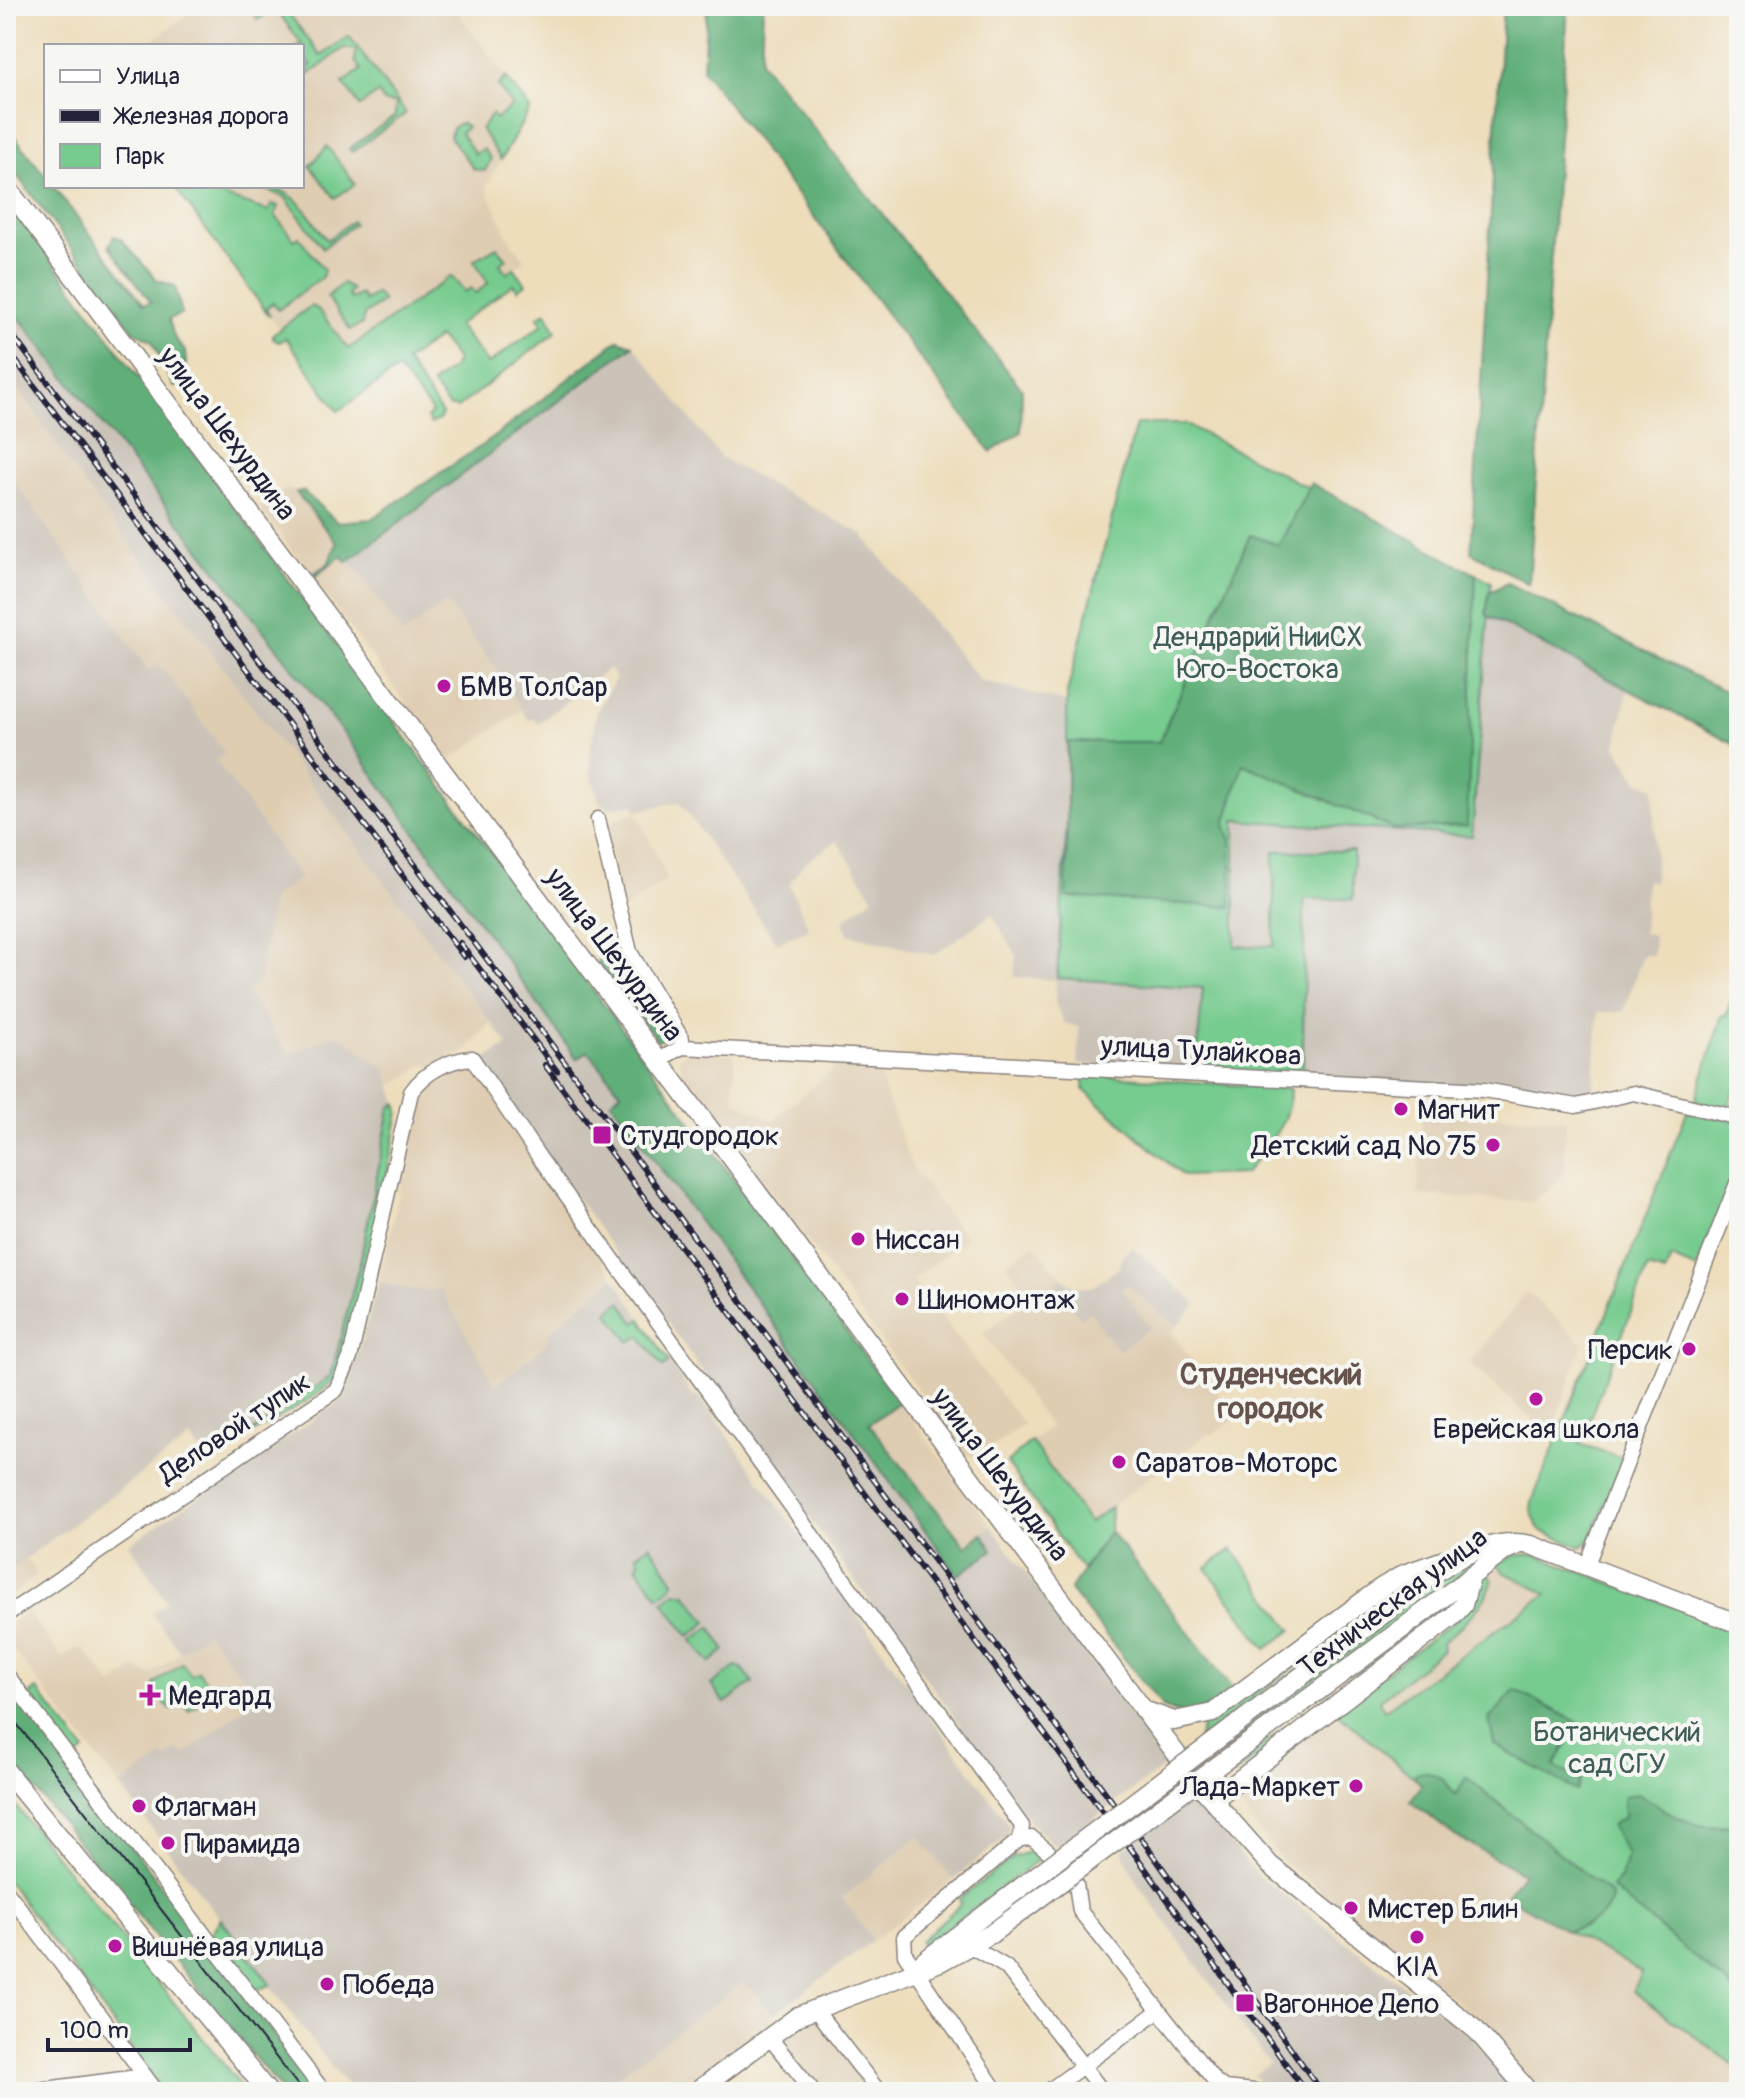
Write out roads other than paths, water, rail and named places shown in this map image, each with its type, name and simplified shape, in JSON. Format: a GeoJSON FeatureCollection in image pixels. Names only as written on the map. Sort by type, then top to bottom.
{"type":"FeatureCollection","features":[{"type":"Feature","properties":{"kind":"main road","name":"улица Шехурдина"},"geometry":{"type":"LineString","coordinates":[[6,186],[1178,1756]]}},
{"type":"Feature","properties":{"kind":"main road"},"geometry":{"type":"LineString","coordinates":[[1524,1543],[1739,1624]]}},
{"type":"Feature","properties":{"kind":"main road","name":"Техническая улица"},"geometry":{"type":"LineString","coordinates":[[915,1969],[1466,1553],[1499,1544],[1524,1543]]}},
{"type":"Feature","properties":{"kind":"main road","name":"Техническая улица"},"geometry":{"type":"LineString","coordinates":[[696,2092],[769,2037],[814,2008],[972,1947],[1506,1550],[1524,1543]]}},
{"type":"Feature","properties":{"kind":"main road"},"geometry":{"type":"LineString","coordinates":[[1143,1710],[1174,1721],[1213,1713],[1382,1587],[1415,1570],[1466,1553]]}},
{"type":"Feature","properties":{"kind":"main road"},"geometry":{"type":"LineString","coordinates":[[1474,1576],[1463,1605],[1453,1616],[1208,1795],[1252,1847],[1307,1898],[1476,2030],[1529,2092]]}},
{"type":"Feature","properties":{"kind":"main road"},"geometry":{"type":"LineString","coordinates":[[6,1771],[268,2092]]}},
{"type":"Feature","properties":{"kind":"street"},"geometry":{"type":"LineString","coordinates":[[598,819],[625,940],[682,1039],[682,1047],[659,1060]]}},
{"type":"Feature","properties":{"kind":"street","name":"улица Тулайкова"},"geometry":{"type":"LineString","coordinates":[[682,1047],[1484,1090],[1576,1106],[1634,1093],[1739,1118]]}},
{"type":"Feature","properties":{"kind":"street","name":"Деловой тупик"},"geometry":{"type":"LineString","coordinates":[[6,1615],[336,1390],[350,1358],[411,1092],[429,1073],[459,1059],[472,1058],[539,1157],[1022,1826],[1020,1839]]}},
{"type":"Feature","properties":{"kind":"street"},"geometry":{"type":"LineString","coordinates":[[1586,1567],[1739,1178]]}},
{"type":"Feature","properties":{"kind":"street"},"geometry":{"type":"LineString","coordinates":[[1466,1553],[1477,1554],[1482,1559],[1474,1576]]}},
{"type":"Feature","properties":{"kind":"street"},"geometry":{"type":"LineString","coordinates":[[6,1674],[324,2092]]}},
{"type":"Feature","properties":{"kind":"street"},"geometry":{"type":"LineString","coordinates":[[997,2092],[905,1954],[904,1937],[1020,1839],[1032,1838],[1049,1852]]}},
{"type":"Feature","properties":{"kind":"street"},"geometry":{"type":"LineString","coordinates":[[1076,1884],[1080,1911],[1157,2012],[1224,2088],[1263,2092]]}},
{"type":"Feature","properties":{"kind":"street"},"geometry":{"type":"LineString","coordinates":[[6,1890],[157,2092]]}},
{"type":"Feature","properties":{"kind":"street"},"geometry":{"type":"LineString","coordinates":[[972,1947],[1006,1967],[1103,2092]]}},
{"type":"Feature","properties":{"kind":"street"},"geometry":{"type":"LineString","coordinates":[[814,2008],[879,2092]]}},
{"type":"Feature","properties":{"kind":"street"},"geometry":{"type":"LineString","coordinates":[[1047,2092],[1157,2012]]}},
{"type":"Feature","properties":{"kind":"street"},"geometry":{"type":"LineString","coordinates":[[769,2037],[814,2092]]}},
{"type":"Feature","properties":{"kind":"street"},"geometry":{"type":"LineString","coordinates":[[23,2092],[145,2076]]}},
{"type":"Feature","properties":{"kind":"tram line"},"geometry":{"type":"LineString","coordinates":[[6,1710],[303,2092]]}},
{"type":"Feature","properties":{"kind":"railway"},"geometry":{"type":"LineString","coordinates":[[6,327],[537,1025],[1114,1804]]}},
{"type":"Feature","properties":{"kind":"railway"},"geometry":{"type":"LineString","coordinates":[[6,348],[464,957]]}},
{"type":"Feature","properties":{"kind":"railway"},"geometry":{"type":"LineString","coordinates":[[460,943],[557,1071]]}},
{"type":"Feature","properties":{"kind":"railway"},"geometry":{"type":"LineString","coordinates":[[545,1065],[1103,1812]]}},
{"type":"Feature","properties":{"kind":"railway"},"geometry":{"type":"LineString","coordinates":[[1141,1838],[1322,2092]]}},
{"type":"Feature","properties":{"kind":"railway"},"geometry":{"type":"LineString","coordinates":[[1129,1846],[1306,2092]]}},
{"type":"Feature","properties":{"kind":"place","name":"БМВ ТолСар"},"geometry":{"type":"Point","coordinates":[444,686]}},
{"type":"Feature","properties":{"kind":"place","name":"Магнит"},"geometry":{"type":"Point","coordinates":[1401,1109]}},
{"type":"Feature","properties":{"kind":"place","name":"Студгородок"},"geometry":{"type":"Point","coordinates":[602,1135]}},
{"type":"Feature","properties":{"kind":"place","name":"Детский сад № 75"},"geometry":{"type":"Point","coordinates":[1493,1145]}},
{"type":"Feature","properties":{"kind":"place","name":"Ниссан"},"geometry":{"type":"Point","coordinates":[858,1239]}},
{"type":"Feature","properties":{"kind":"place","name":"Шиномонтаж"},"geometry":{"type":"Point","coordinates":[902,1299]}},
{"type":"Feature","properties":{"kind":"place","name":"Персик"},"geometry":{"type":"Point","coordinates":[1689,1349]}},
{"type":"Feature","properties":{"kind":"place","name":"Еврейская школа"},"geometry":{"type":"Point","coordinates":[1536,1399]}},
{"type":"Feature","properties":{"kind":"place","name":"Саратов-Моторс"},"geometry":{"type":"Point","coordinates":[1119,1462]}},
{"type":"Feature","properties":{"kind":"place","name":"Медгард"},"geometry":{"type":"Point","coordinates":[150,1695]}},
{"type":"Feature","properties":{"kind":"place","name":"Лада-Маркет"},"geometry":{"type":"Point","coordinates":[1356,1786]}},
{"type":"Feature","properties":{"kind":"place","name":"Флагман"},"geometry":{"type":"Point","coordinates":[139,1806]}},
{"type":"Feature","properties":{"kind":"place","name":"Пирамида"},"geometry":{"type":"Point","coordinates":[168,1843]}},
{"type":"Feature","properties":{"kind":"place","name":"Мистер Блин"},"geometry":{"type":"Point","coordinates":[1351,1908]}},
{"type":"Feature","properties":{"kind":"place","name":"KIA"},"geometry":{"type":"Point","coordinates":[1417,1937]}},
{"type":"Feature","properties":{"kind":"place","name":"Вишнёвая улица"},"geometry":{"type":"Point","coordinates":[115,1946]}},
{"type":"Feature","properties":{"kind":"place","name":"Победа"},"geometry":{"type":"Point","coordinates":[327,1984]}},
{"type":"Feature","properties":{"kind":"place","name":"Вагонное Депо"},"geometry":{"type":"Point","coordinates":[1245,2003]}},
{"type":"Feature","properties":{"kind":"district","name":"Студенческий городок"},"geometry":{"type":"Point","coordinates":[1271,1391]}},
{"type":"Feature","properties":{"kind":"park label","name":"Дендрарий НииСХ Юго-Востока"},"geometry":{"type":"Point","coordinates":[1258,652]}},
{"type":"Feature","properties":{"kind":"park label","name":"Ботанический сад СГУ"},"geometry":{"type":"Point","coordinates":[1617,1747]}}]}
